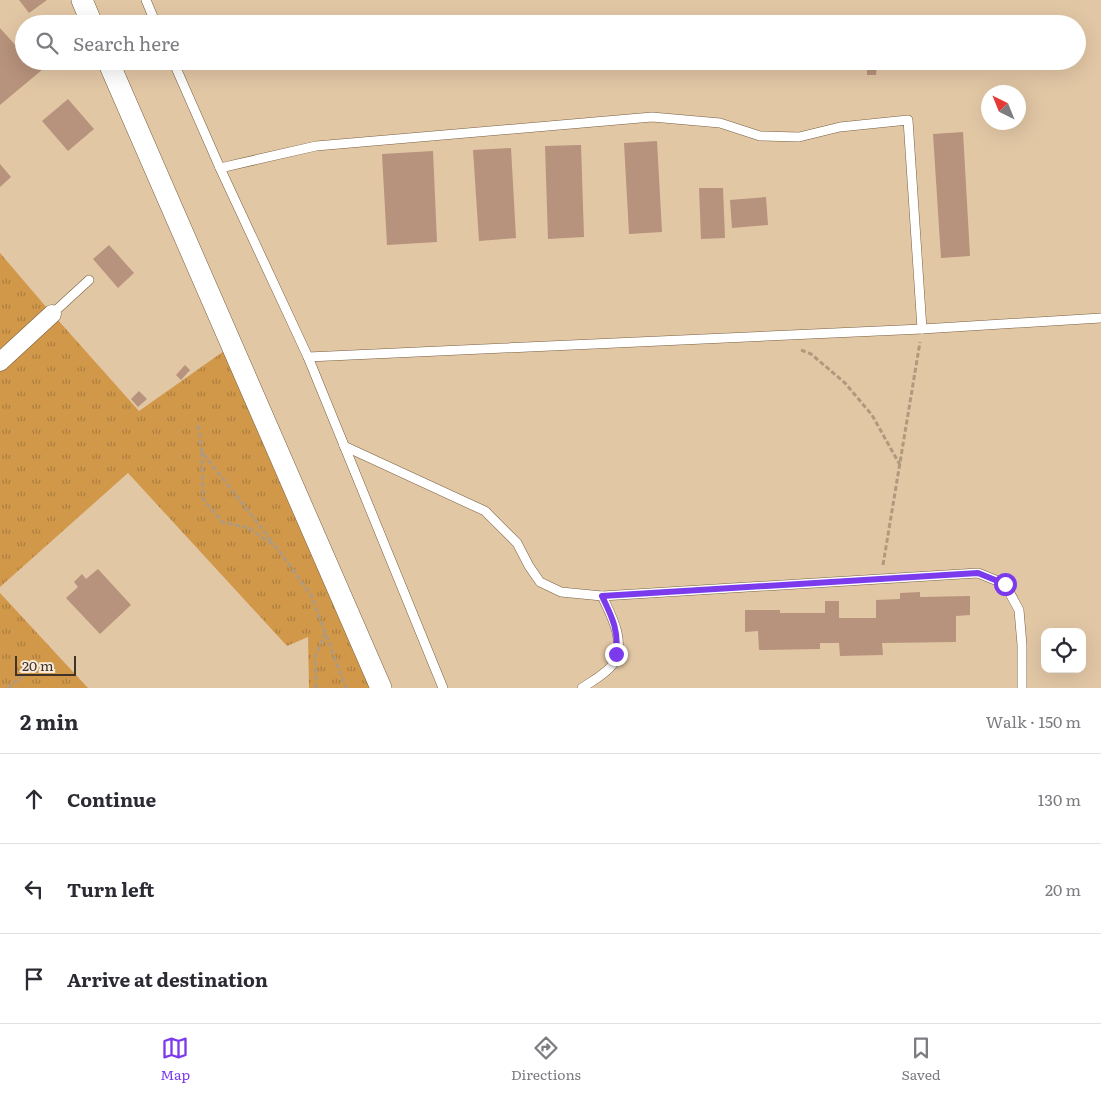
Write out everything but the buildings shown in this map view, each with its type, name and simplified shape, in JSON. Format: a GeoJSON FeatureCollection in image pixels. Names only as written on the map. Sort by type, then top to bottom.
{"type":"FeatureCollection","features":[{"type":"Feature","properties":{"kind":"street"},"geometry":{"type":"LineString","coordinates":[[82,0],[88,15]]}},
{"type":"Feature","properties":{"kind":"street"},"geometry":{"type":"LineString","coordinates":[[112,70],[381,688]]}},
{"type":"Feature","properties":{"kind":"street"},"geometry":{"type":"LineString","coordinates":[[0,362],[52,314]]}},
{"type":"Feature","properties":{"kind":"lane"},"geometry":{"type":"LineString","coordinates":[[146,0],[152,15]]}},
{"type":"Feature","properties":{"kind":"lane"},"geometry":{"type":"LineString","coordinates":[[177,70],[220,168],[308,357],[443,688]]}},
{"type":"Feature","properties":{"kind":"lane"},"geometry":{"type":"LineString","coordinates":[[220,168],[316,146],[652,117],[720,123],[760,136],[799,137],[840,127],[908,120],[922,329]]}},
{"type":"Feature","properties":{"kind":"lane"},"geometry":{"type":"LineString","coordinates":[[52,314],[89,280]]}},
{"type":"Feature","properties":{"kind":"lane"},"geometry":{"type":"LineString","coordinates":[[308,357],[768,337],[1101,318]]}},
{"type":"Feature","properties":{"kind":"lane"},"geometry":{"type":"LineString","coordinates":[[344,446],[484,511],[517,543],[540,582],[561,592],[602,596],[978,573],[1005,584],[1020,610],[1022,688]]}},
{"type":"Feature","properties":{"kind":"lane"},"geometry":{"type":"LineString","coordinates":[[582,688],[605,672],[614,663],[616,654],[618,642],[616,628],[602,596]]}},
{"type":"Feature","properties":{"kind":"path"},"geometry":{"type":"LineString","coordinates":[[881,579],[922,329]]}},
{"type":"Feature","properties":{"kind":"path"},"geometry":{"type":"LineString","coordinates":[[768,337],[811,354],[845,383],[872,415],[900,465]]}},
{"type":"Feature","properties":{"kind":"path"},"geometry":{"type":"LineString","coordinates":[[198,425],[202,452],[203,499],[222,522],[249,528],[277,548]]}},
{"type":"Feature","properties":{"kind":"path"},"geometry":{"type":"LineString","coordinates":[[202,452],[311,594],[346,688]]}},
{"type":"Feature","properties":{"kind":"path"},"geometry":{"type":"LineString","coordinates":[[316,688],[315,657],[325,633]]}},
{"type":"Feature","properties":{"kind":"path"},"geometry":{"type":"LineString","coordinates":[[8,688],[23,675]]}},
{"type":"Feature","properties":{"kind":"green space"},"geometry":{"type":"Polygon","coordinates":[[[0,253],[47,308],[0,351],[0,253]]]}},
{"type":"Feature","properties":{"kind":"green space"},"geometry":{"type":"Polygon","coordinates":[[[57,319],[139,411],[224,351],[371,688],[309,688],[308,637],[287,646],[128,473],[0,587],[0,371],[57,319]]]}},
{"type":"Feature","properties":{"kind":"green space"},"geometry":{"type":"Polygon","coordinates":[[[0,593],[88,688],[0,688],[0,593]]]}},
{"type":"Feature","properties":{"kind":"route"},"geometry":{"type":"LineString","coordinates":[[616,654],[618,642],[616,628],[602,596],[978,573],[1005,584]]}}]}
